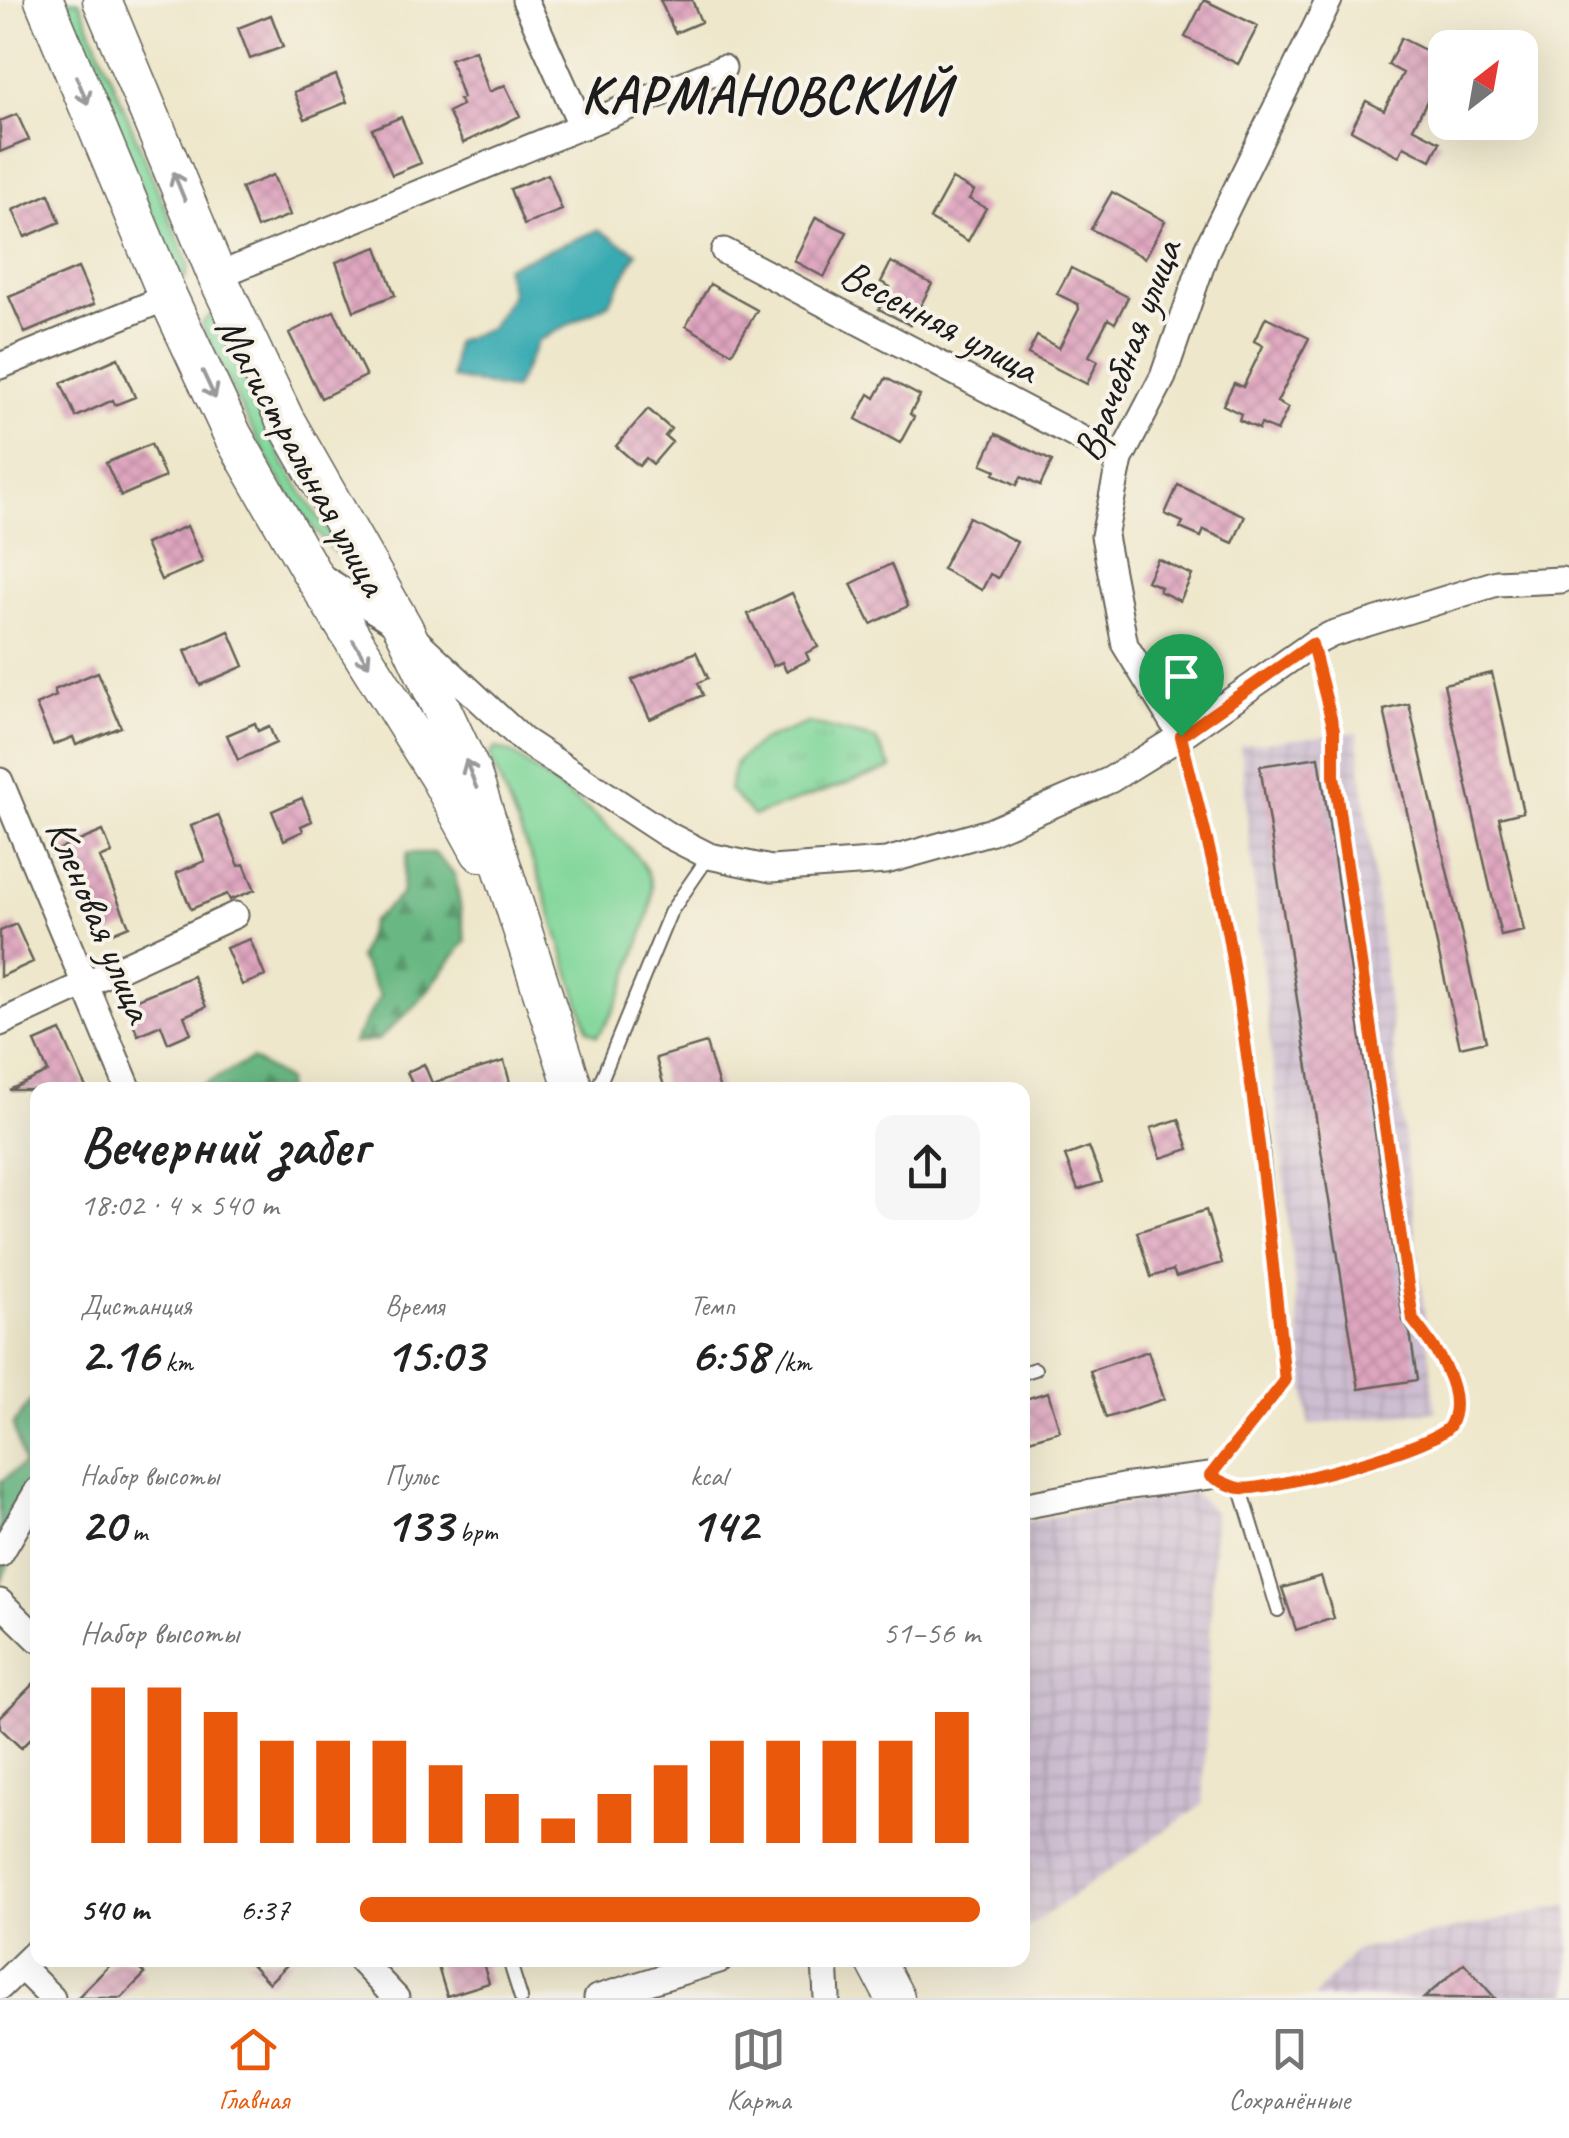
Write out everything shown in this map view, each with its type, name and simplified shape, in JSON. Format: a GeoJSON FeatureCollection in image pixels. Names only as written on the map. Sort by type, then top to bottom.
{"type":"FeatureCollection","features":[{"type":"Feature","properties":{"kind":"main road","name":"Магистральная улица"},"geometry":{"type":"LineString","coordinates":[[44,0],[168,297],[233,436],[310,570],[440,779],[524,933]]}},
{"type":"Feature","properties":{"kind":"main road","name":"Магистральная улица"},"geometry":{"type":"LineString","coordinates":[[102,0],[216,276],[285,420],[404,630],[471,771],[571,1082]]}},
{"type":"Feature","properties":{"kind":"main road"},"geometry":{"type":"LineString","coordinates":[[168,297],[216,276]]}},
{"type":"Feature","properties":{"kind":"main road"},"geometry":{"type":"LineString","coordinates":[[878,1967],[894,1998]]}},
{"type":"Feature","properties":{"kind":"street"},"geometry":{"type":"LineString","coordinates":[[525,0],[582,126]]}},
{"type":"Feature","properties":{"kind":"street","name":"Врачебная улица"},"geometry":{"type":"LineString","coordinates":[[1181,736],[1125,646],[1104,536],[1120,459],[1164,376],[1207,249],[1328,0]]}},
{"type":"Feature","properties":{"kind":"street"},"geometry":{"type":"LineString","coordinates":[[216,276],[723,68]]}},
{"type":"Feature","properties":{"kind":"street","name":"Весенняя улица"},"geometry":{"type":"LineString","coordinates":[[724,250],[1120,459]]}},
{"type":"Feature","properties":{"kind":"street"},"geometry":{"type":"LineString","coordinates":[[0,366],[168,297]]}},
{"type":"Feature","properties":{"kind":"street"},"geometry":{"type":"LineString","coordinates":[[310,570],[404,630],[523,740],[666,834],[710,856],[771,869],[886,861],[989,832],[1110,780],[1332,634],[1498,582],[1561,580]]}},
{"type":"Feature","properties":{"kind":"street","name":"Кленовая улица"},"geometry":{"type":"LineString","coordinates":[[0,781],[126,1082]]}},
{"type":"Feature","properties":{"kind":"street"},"geometry":{"type":"LineString","coordinates":[[0,1023],[236,916]]}},
{"type":"Feature","properties":{"kind":"street"},"geometry":{"type":"LineString","coordinates":[[1030,1504],[1210,1476]]}},
{"type":"Feature","properties":{"kind":"street"},"geometry":{"type":"LineString","coordinates":[[0,1554],[30,1503]]}},
{"type":"Feature","properties":{"kind":"street"},"geometry":{"type":"LineString","coordinates":[[0,1602],[30,1631]]}},
{"type":"Feature","properties":{"kind":"street"},"geometry":{"type":"LineString","coordinates":[[0,1987],[29,1958]]}},
{"type":"Feature","properties":{"kind":"street"},"geometry":{"type":"LineString","coordinates":[[34,1967],[52,1998]]}},
{"type":"Feature","properties":{"kind":"street"},"geometry":{"type":"LineString","coordinates":[[367,1967],[396,1998]]}},
{"type":"Feature","properties":{"kind":"street"},"geometry":{"type":"LineString","coordinates":[[598,1998],[698,1967]]}},
{"type":"Feature","properties":{"kind":"street"},"geometry":{"type":"LineString","coordinates":[[825,1967],[826,1998]]}},
{"type":"Feature","properties":{"kind":"lane"},"geometry":{"type":"LineString","coordinates":[[1181,736],[1228,932],[1261,1140],[1285,1381],[1210,1476],[1241,1489],[1374,1462],[1437,1438],[1451,1424],[1454,1413],[1447,1369],[1413,1320],[1334,776],[1334,730],[1312,644]]}},
{"type":"Feature","properties":{"kind":"lane"},"geometry":{"type":"LineString","coordinates":[[600,1082],[670,913],[710,856]]}},
{"type":"Feature","properties":{"kind":"lane"},"geometry":{"type":"LineString","coordinates":[[1241,1489],[1278,1610]]}},
{"type":"Feature","properties":{"kind":"lane"},"geometry":{"type":"LineString","coordinates":[[511,1967],[521,1998]]}},
{"type":"Feature","properties":{"kind":"shaded area"},"geometry":{"type":"Polygon","coordinates":[[[1357,732],[1436,1411],[1309,1425],[1240,745],[1357,732]]]}},
{"type":"Feature","properties":{"kind":"shaded area"},"geometry":{"type":"Polygon","coordinates":[[[1192,1492],[1215,1512],[1203,1804],[1030,1926],[1030,1521],[1192,1492]]]}},
{"type":"Feature","properties":{"kind":"shaded area"},"geometry":{"type":"Polygon","coordinates":[[[1569,1905],[1569,1998],[1313,1998],[1354,1951],[1569,1905]]]}},
{"type":"Feature","properties":{"kind":"green space"},"geometry":{"type":"Polygon","coordinates":[[[62,0],[79,0],[189,265],[185,279],[174,270],[62,0]]]}},
{"type":"Feature","properties":{"kind":"green space"},"geometry":{"type":"Polygon","coordinates":[[[210,315],[216,319],[285,465],[349,565],[304,516],[264,453],[201,324],[210,315]]]}},
{"type":"Feature","properties":{"kind":"green space"},"geometry":{"type":"Polygon","coordinates":[[[808,723],[875,739],[892,768],[753,816],[729,790],[736,762],[761,741],[808,723]]]}},
{"type":"Feature","properties":{"kind":"green space"},"geometry":{"type":"Polygon","coordinates":[[[496,748],[512,753],[613,832],[632,850],[651,884],[650,910],[629,974],[616,1007],[597,1036],[588,1030],[542,885],[489,755],[496,748]]]}},
{"type":"Feature","properties":{"kind":"green space"},"geometry":{"type":"Polygon","coordinates":[[[407,853],[434,853],[455,875],[466,941],[418,1003],[378,1040],[353,1043],[380,996],[359,958],[371,922],[401,895],[407,853]]]}},
{"type":"Feature","properties":{"kind":"green space"},"geometry":{"type":"Polygon","coordinates":[[[252,1059],[286,1080],[286,1082],[209,1082],[252,1059]]]}},
{"type":"Feature","properties":{"kind":"green space"},"geometry":{"type":"Polygon","coordinates":[[[30,1402],[30,1511],[0,1584],[0,1482],[24,1464],[13,1425],[30,1402]]]}},
{"type":"Feature","properties":{"kind":"water"},"geometry":{"type":"Polygon","coordinates":[[[599,230],[637,253],[609,303],[538,341],[514,390],[452,378],[455,342],[490,328],[512,294],[505,267],[599,230]]]}},
{"type":"Feature","properties":{"kind":"building"},"geometry":{"type":"Polygon","coordinates":[[[660,0],[692,0],[701,22],[675,33],[660,0]]]}},
{"type":"Feature","properties":{"kind":"building"},"geometry":{"type":"Polygon","coordinates":[[[1204,0],[1258,26],[1238,64],[1185,37],[1204,0]]]}},
{"type":"Feature","properties":{"kind":"building"},"geometry":{"type":"Polygon","coordinates":[[[271,15],[283,47],[250,59],[238,28],[271,15]]]}},
{"type":"Feature","properties":{"kind":"building"},"geometry":{"type":"Polygon","coordinates":[[[1401,38],[1428,52],[1428,99],[1413,128],[1428,136],[1428,140],[1440,142],[1431,160],[1404,146],[1399,156],[1351,130],[1366,101],[1384,110],[1403,73],[1388,65],[1401,38]]]}},
{"type":"Feature","properties":{"kind":"building"},"geometry":{"type":"Polygon","coordinates":[[[475,50],[489,92],[505,85],[520,116],[463,143],[448,112],[462,105],[459,99],[463,98],[450,59],[475,50]]]}},
{"type":"Feature","properties":{"kind":"building"},"geometry":{"type":"Polygon","coordinates":[[[336,75],[347,102],[305,119],[294,92],[336,75]]]}},
{"type":"Feature","properties":{"kind":"building"},"geometry":{"type":"Polygon","coordinates":[[[17,114],[29,140],[0,152],[0,121],[17,114]]]}},
{"type":"Feature","properties":{"kind":"building"},"geometry":{"type":"Polygon","coordinates":[[[401,117],[421,163],[392,175],[372,129],[401,117]]]}},
{"type":"Feature","properties":{"kind":"building"},"geometry":{"type":"Polygon","coordinates":[[[548,174],[562,210],[524,225],[510,189],[548,174]]]}},
{"type":"Feature","properties":{"kind":"building"},"geometry":{"type":"Polygon","coordinates":[[[273,175],[290,215],[257,228],[241,188],[273,175]]]}},
{"type":"Feature","properties":{"kind":"building"},"geometry":{"type":"Polygon","coordinates":[[[952,179],[974,191],[969,199],[986,208],[968,241],[930,219],[952,179]]]}},
{"type":"Feature","properties":{"kind":"building"},"geometry":{"type":"Polygon","coordinates":[[[1112,192],[1165,221],[1145,258],[1091,229],[1112,192]]]}},
{"type":"Feature","properties":{"kind":"building"},"geometry":{"type":"Polygon","coordinates":[[[49,194],[60,222],[25,237],[13,210],[49,194]]]}},
{"type":"Feature","properties":{"kind":"building"},"geometry":{"type":"Polygon","coordinates":[[[816,217],[847,232],[824,277],[794,261],[816,217]]]}},
{"type":"Feature","properties":{"kind":"building"},"geometry":{"type":"Polygon","coordinates":[[[377,247],[395,295],[354,311],[336,262],[377,247]]]}},
{"type":"Feature","properties":{"kind":"building"},"geometry":{"type":"Polygon","coordinates":[[[891,262],[932,284],[910,325],[879,309],[890,287],[881,282],[891,262]]]}},
{"type":"Feature","properties":{"kind":"building"},"geometry":{"type":"Polygon","coordinates":[[[78,268],[94,304],[25,333],[9,297],[78,268]]]}},
{"type":"Feature","properties":{"kind":"building"},"geometry":{"type":"Polygon","coordinates":[[[1071,268],[1128,297],[1115,323],[1108,319],[1089,356],[1098,361],[1087,384],[1028,354],[1037,336],[1059,348],[1079,309],[1078,304],[1057,294],[1071,268]]]}},
{"type":"Feature","properties":{"kind":"building"},"geometry":{"type":"Polygon","coordinates":[[[710,284],[757,310],[732,353],[686,326],[710,284]]]}},
{"type":"Feature","properties":{"kind":"building"},"geometry":{"type":"Polygon","coordinates":[[[334,311],[366,376],[321,398],[289,333],[334,311]]]}},
{"type":"Feature","properties":{"kind":"building"},"geometry":{"type":"Polygon","coordinates":[[[1266,317],[1309,338],[1277,402],[1288,408],[1277,431],[1261,424],[1259,429],[1239,420],[1241,414],[1223,405],[1234,383],[1243,387],[1263,346],[1254,341],[1266,317]]]}},
{"type":"Feature","properties":{"kind":"building"},"geometry":{"type":"Polygon","coordinates":[[[118,358],[135,397],[115,405],[113,400],[76,417],[61,383],[118,358]]]}},
{"type":"Feature","properties":{"kind":"building"},"geometry":{"type":"Polygon","coordinates":[[[886,378],[920,396],[900,443],[856,419],[869,394],[875,398],[886,378]]]}},
{"type":"Feature","properties":{"kind":"building"},"geometry":{"type":"Polygon","coordinates":[[[648,409],[671,429],[665,436],[672,442],[653,464],[646,458],[639,466],[616,446],[648,409]]]}},
{"type":"Feature","properties":{"kind":"building"},"geometry":{"type":"Polygon","coordinates":[[[996,434],[1052,461],[1040,486],[1021,477],[1017,485],[982,464],[996,434]]]}},
{"type":"Feature","properties":{"kind":"building"},"geometry":{"type":"Polygon","coordinates":[[[151,444],[165,477],[121,496],[106,463],[151,444]]]}},
{"type":"Feature","properties":{"kind":"building"},"geometry":{"type":"Polygon","coordinates":[[[1178,485],[1245,516],[1233,543],[1204,530],[1201,537],[1180,528],[1183,522],[1165,514],[1178,485]]]}},
{"type":"Feature","properties":{"kind":"building"},"geometry":{"type":"Polygon","coordinates":[[[969,517],[1017,542],[998,578],[990,574],[982,590],[942,569],[969,517]]]}},
{"type":"Feature","properties":{"kind":"building"},"geometry":{"type":"Polygon","coordinates":[[[187,526],[203,562],[161,580],[145,544],[187,526]]]}},
{"type":"Feature","properties":{"kind":"building"},"geometry":{"type":"Polygon","coordinates":[[[1158,559],[1192,575],[1180,601],[1147,581],[1158,559]]]}},
{"type":"Feature","properties":{"kind":"building"},"geometry":{"type":"Polygon","coordinates":[[[891,564],[908,606],[871,624],[851,584],[891,564]]]}},
{"type":"Feature","properties":{"kind":"building"},"geometry":{"type":"Polygon","coordinates":[[[792,593],[818,647],[806,653],[809,660],[786,671],[782,662],[773,666],[748,614],[792,593]]]}},
{"type":"Feature","properties":{"kind":"building"},"geometry":{"type":"Polygon","coordinates":[[[229,631],[244,666],[200,685],[185,651],[229,631]]]}},
{"type":"Feature","properties":{"kind":"building"},"geometry":{"type":"Polygon","coordinates":[[[696,652],[708,678],[698,683],[703,695],[650,719],[632,680],[696,652]]]}},
{"type":"Feature","properties":{"kind":"building"},"geometry":{"type":"Polygon","coordinates":[[[98,672],[121,727],[76,745],[73,737],[53,745],[36,705],[56,696],[54,690],[98,672]]]}},
{"type":"Feature","properties":{"kind":"building"},"geometry":{"type":"Polygon","coordinates":[[[1492,673],[1523,812],[1499,818],[1524,931],[1501,936],[1444,684],[1492,673]]]}},
{"type":"Feature","properties":{"kind":"building"},"geometry":{"type":"Polygon","coordinates":[[[1409,704],[1486,1041],[1460,1047],[1384,710],[1409,704]]]}},
{"type":"Feature","properties":{"kind":"building"},"geometry":{"type":"Polygon","coordinates":[[[255,723],[258,731],[269,726],[276,743],[238,760],[227,735],[255,723]]]}},
{"type":"Feature","properties":{"kind":"building"},"geometry":{"type":"Polygon","coordinates":[[[1319,757],[1403,1321],[1410,1332],[1417,1380],[1359,1389],[1260,766],[1319,757]]]}},
{"type":"Feature","properties":{"kind":"building"},"geometry":{"type":"Polygon","coordinates":[[[302,798],[312,821],[301,826],[303,831],[284,840],[272,811],[302,798]]]}},
{"type":"Feature","properties":{"kind":"building"},"geometry":{"type":"Polygon","coordinates":[[[218,815],[239,866],[244,864],[255,890],[230,900],[227,894],[191,909],[176,873],[205,861],[191,826],[218,815]]]}},
{"type":"Feature","properties":{"kind":"building"},"geometry":{"type":"Polygon","coordinates":[[[103,831],[112,853],[100,858],[129,926],[100,938],[72,869],[67,872],[58,850],[103,831]]]}},
{"type":"Feature","properties":{"kind":"building"},"geometry":{"type":"Polygon","coordinates":[[[16,924],[33,962],[0,977],[0,931],[16,924]]]}},
{"type":"Feature","properties":{"kind":"building"},"geometry":{"type":"Polygon","coordinates":[[[250,939],[265,976],[242,985],[226,948],[250,939]]]}},
{"type":"Feature","properties":{"kind":"building"},"geometry":{"type":"Polygon","coordinates":[[[193,976],[206,1007],[184,1016],[191,1033],[168,1043],[161,1025],[138,1035],[125,1004],[193,976]]]}},
{"type":"Feature","properties":{"kind":"building"},"geometry":{"type":"Polygon","coordinates":[[[61,1031],[83,1082],[30,1082],[30,1090],[9,1090],[48,1072],[35,1042],[61,1031]]]}},
{"type":"Feature","properties":{"kind":"building"},"geometry":{"type":"Polygon","coordinates":[[[706,1043],[718,1082],[663,1082],[656,1058],[706,1043]]]}},
{"type":"Feature","properties":{"kind":"building"},"geometry":{"type":"Polygon","coordinates":[[[504,1061],[510,1082],[435,1082],[504,1061]]]}},
{"type":"Feature","properties":{"kind":"building"},"geometry":{"type":"Polygon","coordinates":[[[424,1064],[432,1082],[411,1082],[407,1072],[424,1064]]]}},
{"type":"Feature","properties":{"kind":"building"},"geometry":{"type":"Polygon","coordinates":[[[1179,1119],[1189,1149],[1161,1158],[1151,1128],[1179,1119]]]}},
{"type":"Feature","properties":{"kind":"building"},"geometry":{"type":"Polygon","coordinates":[[[1089,1147],[1102,1182],[1078,1190],[1065,1156],[1089,1147]]]}},
{"type":"Feature","properties":{"kind":"building"},"geometry":{"type":"Polygon","coordinates":[[[1206,1210],[1222,1263],[1176,1277],[1173,1270],[1151,1277],[1137,1232],[1206,1210]]]}},
{"type":"Feature","properties":{"kind":"building"},"geometry":{"type":"Polygon","coordinates":[[[1148,1351],[1164,1399],[1106,1418],[1090,1371],[1148,1351]]]}},
{"type":"Feature","properties":{"kind":"building"},"geometry":{"type":"Polygon","coordinates":[[[1048,1392],[1060,1431],[1030,1440],[1030,1398],[1048,1392]]]}},
{"type":"Feature","properties":{"kind":"building"},"geometry":{"type":"Polygon","coordinates":[[[1321,1576],[1334,1618],[1296,1630],[1282,1588],[1321,1576]]]}},
{"type":"Feature","properties":{"kind":"building"},"geometry":{"type":"Polygon","coordinates":[[[30,1687],[30,1739],[21,1748],[0,1728],[0,1717],[30,1687]]]}},
{"type":"Feature","properties":{"kind":"building"},"geometry":{"type":"Polygon","coordinates":[[[1464,1963],[1495,1998],[1424,1998],[1464,1963]]]}},
{"type":"Feature","properties":{"kind":"building"},"geometry":{"type":"Polygon","coordinates":[[[108,1967],[138,1967],[145,1974],[121,1998],[77,1998],[108,1967]]]}},
{"type":"Feature","properties":{"kind":"building"},"geometry":{"type":"Polygon","coordinates":[[[254,1967],[285,1967],[269,1983],[254,1967]]]}},
{"type":"Feature","properties":{"kind":"building"},"geometry":{"type":"Polygon","coordinates":[[[438,1967],[484,1967],[489,1983],[447,1996],[438,1967]]]}},
{"type":"Feature","properties":{"kind":"district","name":"КАРМАНОВСКИЙ"},"geometry":{"type":"Point","coordinates":[766,94]}},
{"type":"Feature","properties":{"kind":"route"},"geometry":{"type":"LineString","coordinates":[[1312,644],[1334,730],[1334,776],[1413,1320],[1447,1369],[1453,1400],[1451,1424],[1437,1438],[1374,1462],[1241,1489],[1210,1476],[1285,1381],[1261,1140],[1228,932],[1181,736],[1312,644]]}}]}
